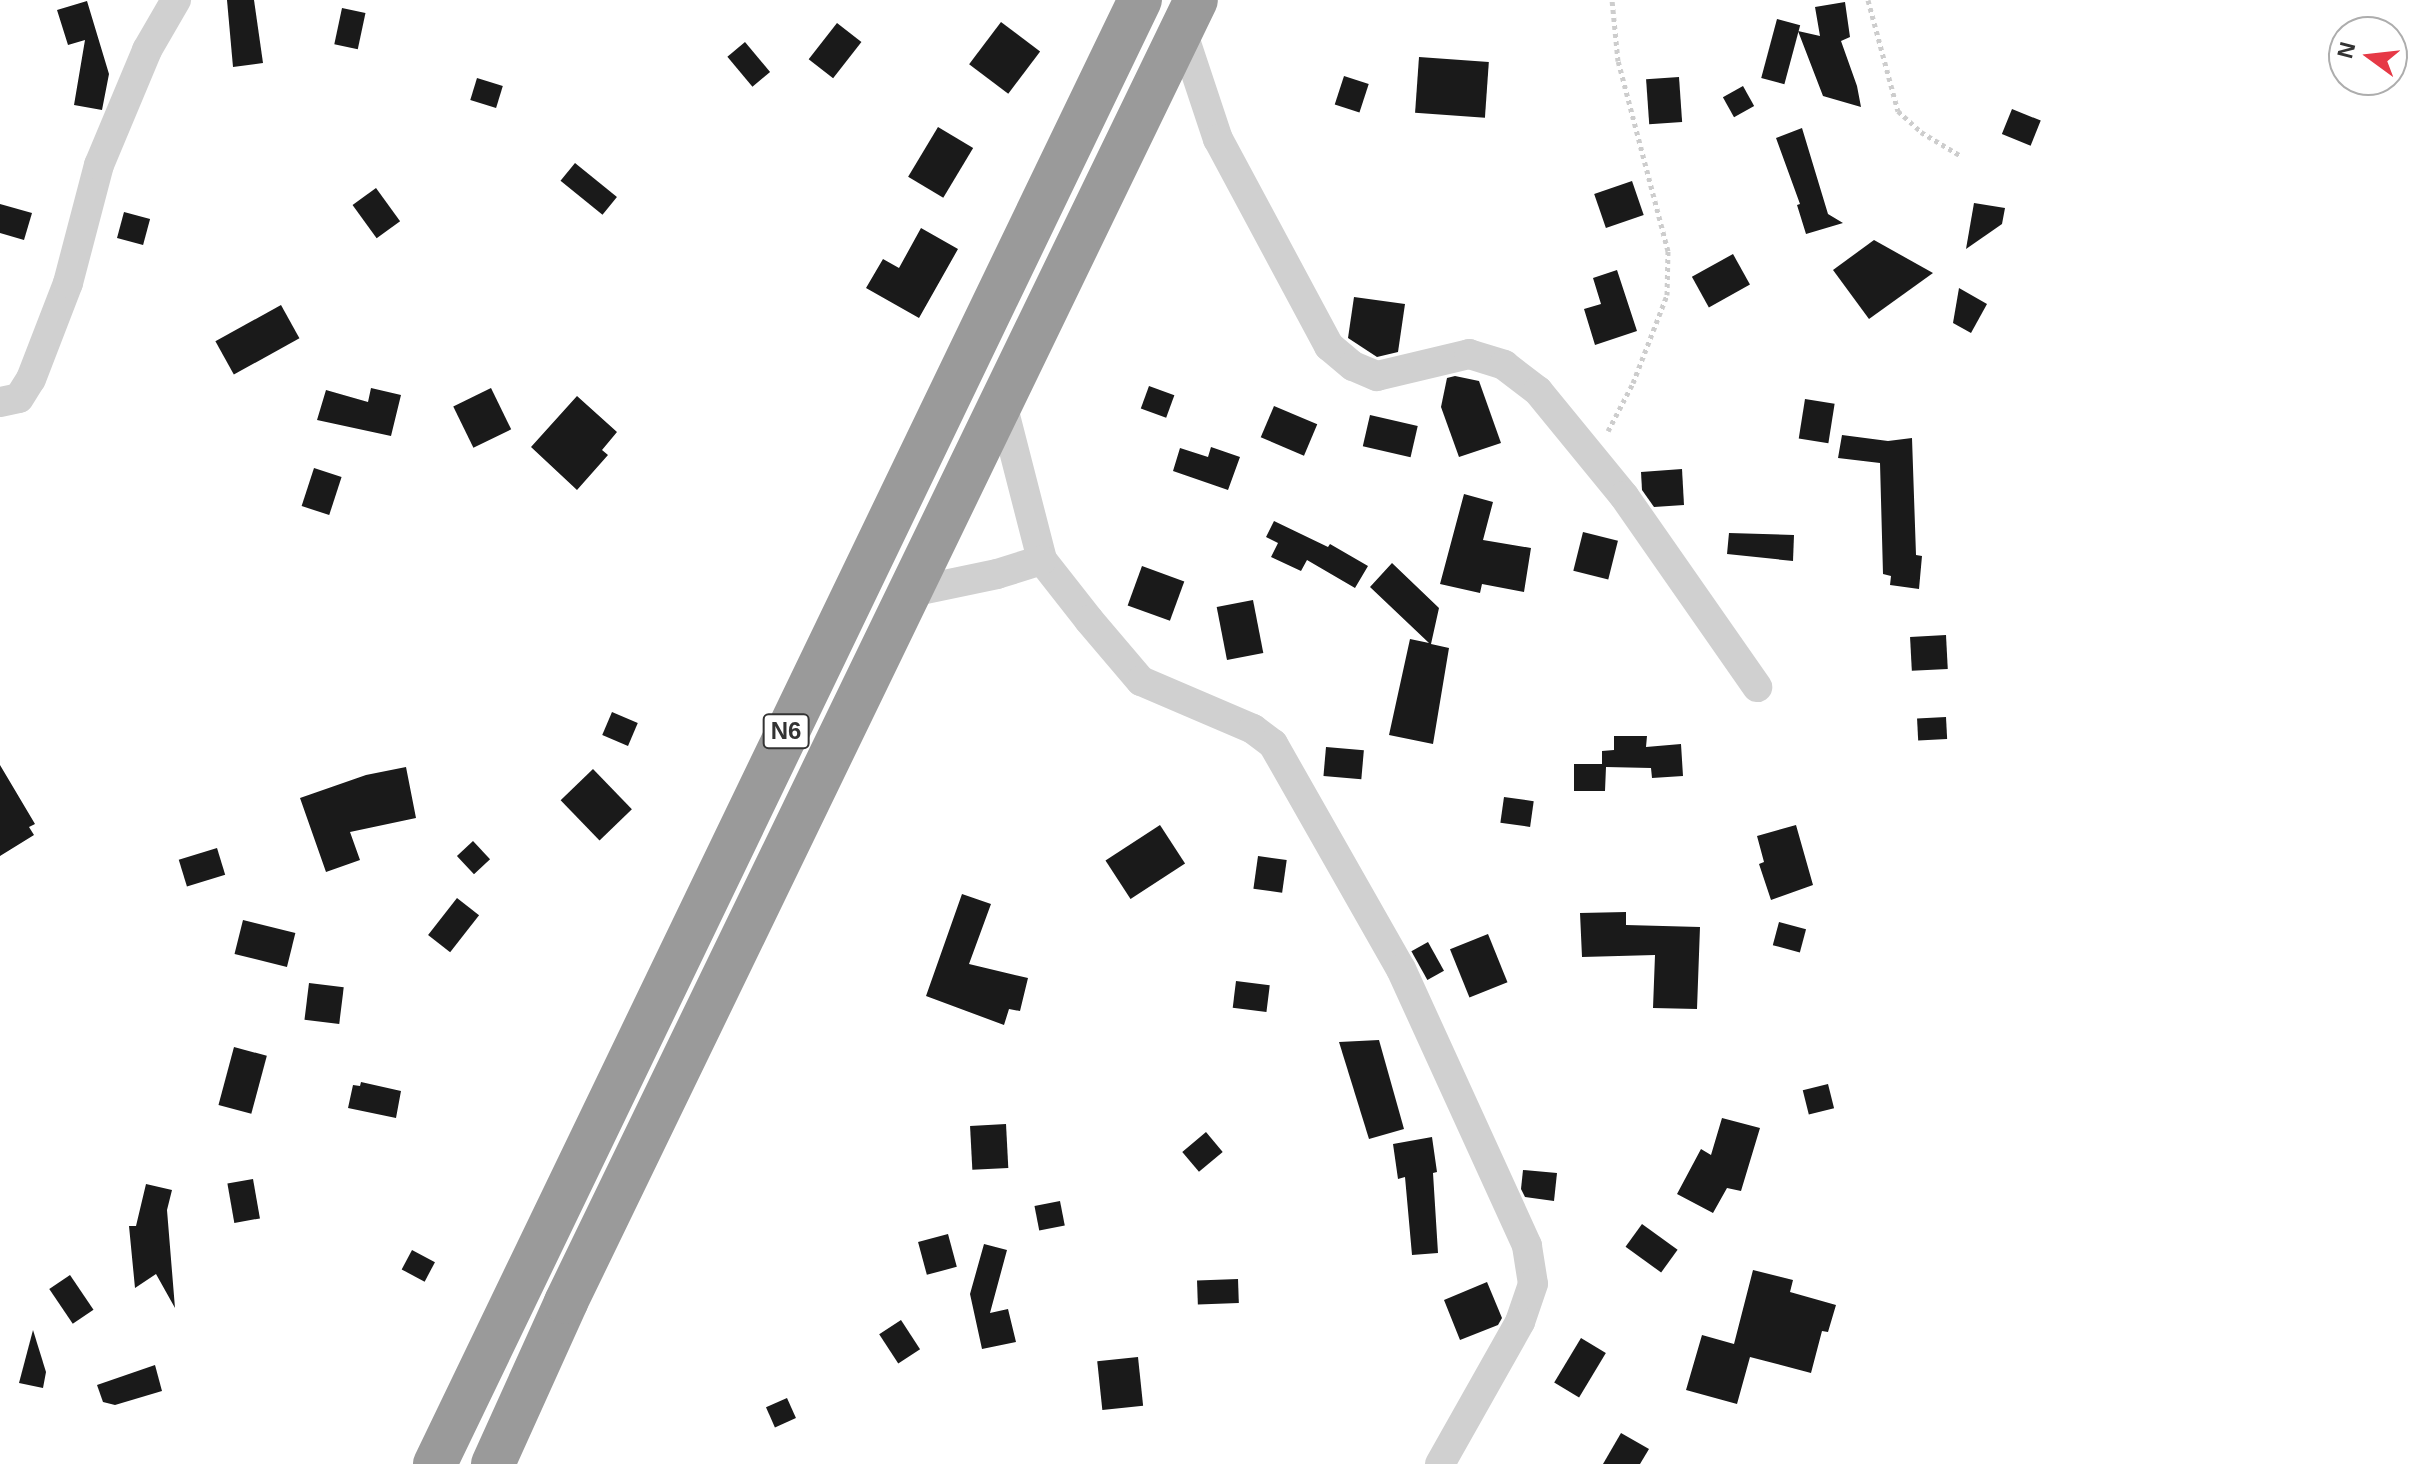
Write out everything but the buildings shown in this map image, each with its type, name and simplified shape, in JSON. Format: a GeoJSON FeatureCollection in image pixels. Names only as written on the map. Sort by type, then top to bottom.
{"type":"FeatureCollection","features":[{"type":"Feature","properties":{"kind":"highway","name":"N6"},"geometry":{"type":"LineString","coordinates":[[435,1464],[1140,0]]}},
{"type":"Feature","properties":{"kind":"highway","name":"N6"},"geometry":{"type":"LineString","coordinates":[[493,1464],[566,1302],[1189,15]]}},
{"type":"Feature","properties":{"kind":"street"},"geometry":{"type":"LineString","coordinates":[[0,402],[19,398],[31,379],[68,283],[99,165],[147,50],[176,0]]}},
{"type":"Feature","properties":{"kind":"street"},"geometry":{"type":"LineString","coordinates":[[1189,15],[1218,139],[1329,346],[1353,366],[1377,376],[1469,354],[1504,365],[1538,391],[1624,496],[1757,687]]}},
{"type":"Feature","properties":{"kind":"street"},"geometry":{"type":"LineString","coordinates":[[1001,400],[1042,560],[1141,681],[1253,729],[1273,744],[1401,969],[1527,1246],[1533,1284],[1520,1322],[1440,1464]]}},
{"type":"Feature","properties":{"kind":"street"},"geometry":{"type":"LineString","coordinates":[[911,592],[997,574],[1042,560]]}},
{"type":"Feature","properties":{"kind":"path"},"geometry":{"type":"LineString","coordinates":[[1593,458],[1652,338],[1667,295],[1668,251],[1648,163],[1631,117],[1618,61],[1612,0]]}},
{"type":"Feature","properties":{"kind":"path"},"geometry":{"type":"LineString","coordinates":[[1868,0],[1898,111],[1921,132],[1961,156]]}}]}
